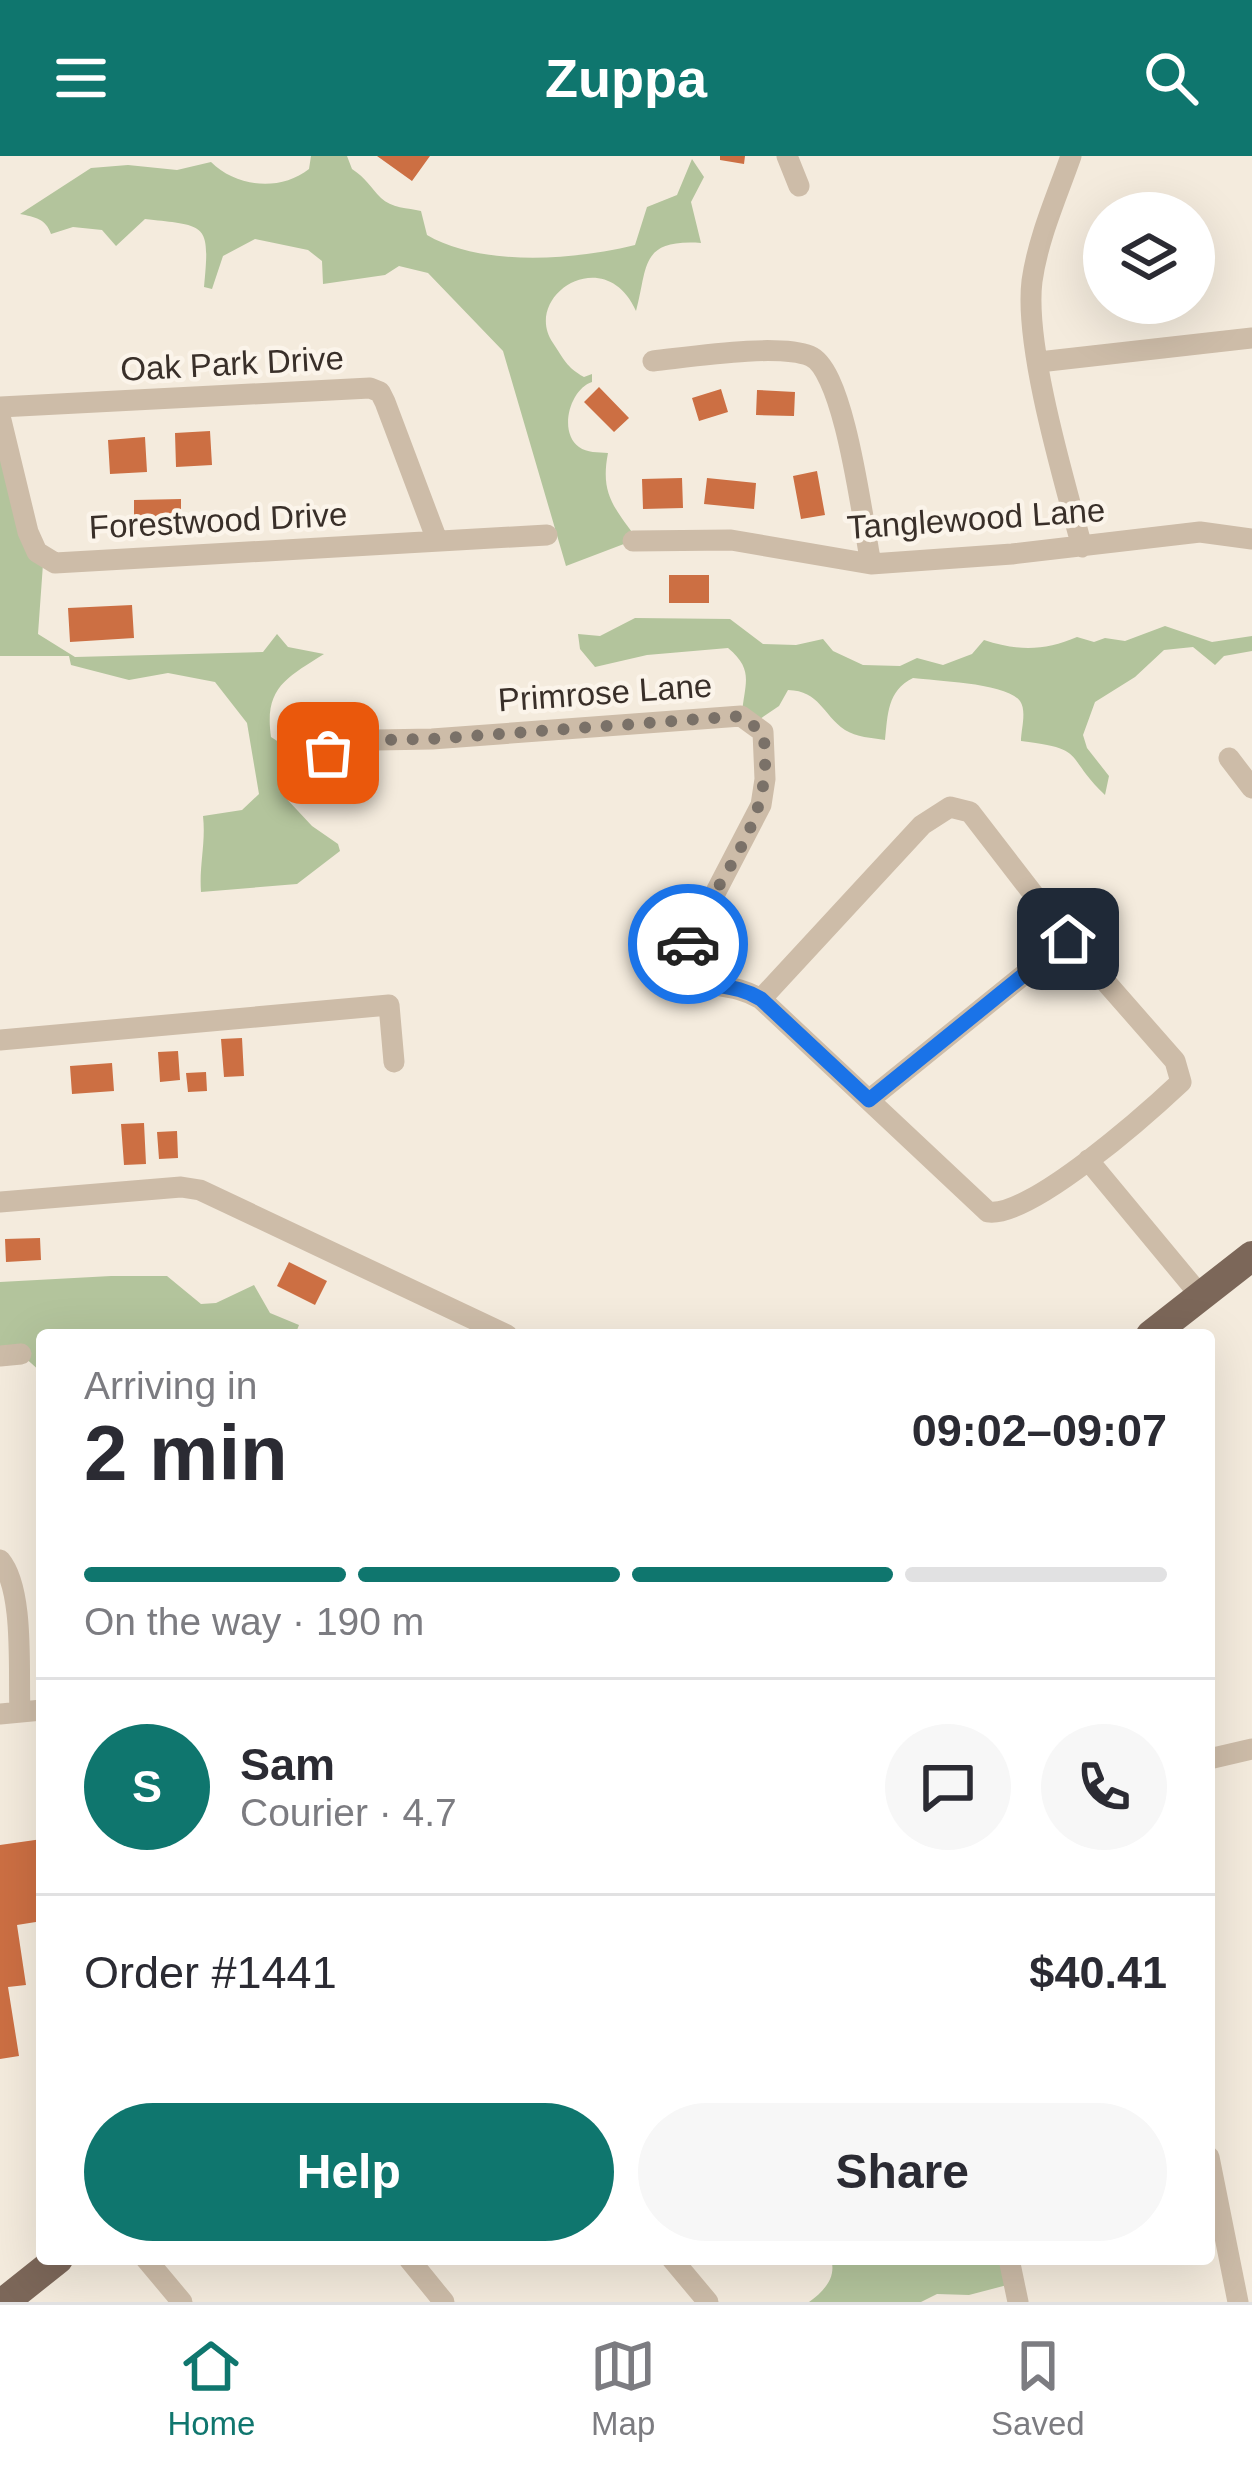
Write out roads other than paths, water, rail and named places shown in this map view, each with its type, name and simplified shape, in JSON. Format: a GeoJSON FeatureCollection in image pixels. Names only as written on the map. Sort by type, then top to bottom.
{"type":"FeatureCollection","features":[{"type":"Feature","properties":{"kind":"main road"},"geometry":{"type":"LineString","coordinates":[[1158,1329],[1252,1256]]}},
{"type":"Feature","properties":{"kind":"main road"},"geometry":{"type":"LineString","coordinates":[[4,2302],[50,2265]]}},
{"type":"Feature","properties":{"kind":"street"},"geometry":{"type":"LineString","coordinates":[[787,156],[799,186]]}},
{"type":"Feature","properties":{"kind":"street"},"geometry":{"type":"LineString","coordinates":[[1071,156],[1032,281],[1032,314],[1082,547]]}},
{"type":"Feature","properties":{"kind":"street"},"geometry":{"type":"LineString","coordinates":[[1039,362],[1252,338]]}},
{"type":"Feature","properties":{"kind":"street"},"geometry":{"type":"LineString","coordinates":[[653,361],[738,352],[800,353],[822,363],[842,412],[871,564]]}},
{"type":"Feature","properties":{"kind":"street","name":"Oak Park Drive"},"geometry":{"type":"LineString","coordinates":[[0,407],[370,388],[380,392],[385,402],[437,540]]}},
{"type":"Feature","properties":{"kind":"street","name":"Forestwood Drive"},"geometry":{"type":"LineString","coordinates":[[0,416],[28,532],[37,552],[55,562],[547,535]]}},
{"type":"Feature","properties":{"kind":"street","name":"Tanglewood Lane"},"geometry":{"type":"LineString","coordinates":[[634,541],[731,539],[822,559],[871,564],[1200,532],[1252,539]]}},
{"type":"Feature","properties":{"kind":"street","name":"Primrose Lane"},"geometry":{"type":"LineString","coordinates":[[328,753],[410,736],[432,739],[741,716],[763,733],[761,805],[684,953],[687,976],[742,988],[761,999]]}},
{"type":"Feature","properties":{"kind":"street"},"geometry":{"type":"LineString","coordinates":[[1229,758],[1252,788]]}},
{"type":"Feature","properties":{"kind":"street"},"geometry":{"type":"LineString","coordinates":[[950,807],[970,812],[1068,939],[1175,1061],[1181,1082],[1088,1160],[1025,1204],[1001,1214],[988,1211],[761,999],[922,825],[950,807]]}},
{"type":"Feature","properties":{"kind":"street"},"geometry":{"type":"LineString","coordinates":[[869,1100],[1068,939]]}},
{"type":"Feature","properties":{"kind":"street"},"geometry":{"type":"LineString","coordinates":[[0,1040],[389,1004],[394,1062]]}},
{"type":"Feature","properties":{"kind":"street"},"geometry":{"type":"LineString","coordinates":[[1088,1160],[1200,1295]]}},
{"type":"Feature","properties":{"kind":"street"},"geometry":{"type":"LineString","coordinates":[[0,1202],[182,1187],[200,1190],[494,1329]]}},
{"type":"Feature","properties":{"kind":"street"},"geometry":{"type":"LineString","coordinates":[[0,1560],[8,1569],[14,1596],[21,1712]]}},
{"type":"Feature","properties":{"kind":"street"},"geometry":{"type":"LineString","coordinates":[[1215,1758],[1252,1749]]}},
{"type":"Feature","properties":{"kind":"street"},"geometry":{"type":"LineString","coordinates":[[1215,2187],[1238,2302]]}},
{"type":"Feature","properties":{"kind":"street"},"geometry":{"type":"LineString","coordinates":[[151,2265],[182,2302]]}},
{"type":"Feature","properties":{"kind":"street"},"geometry":{"type":"LineString","coordinates":[[414,2265],[444,2302]]}},
{"type":"Feature","properties":{"kind":"street"},"geometry":{"type":"LineString","coordinates":[[677,2265],[709,2302]]}},
{"type":"Feature","properties":{"kind":"street"},"geometry":{"type":"LineString","coordinates":[[1010,2265],[1018,2302]]}}]}
